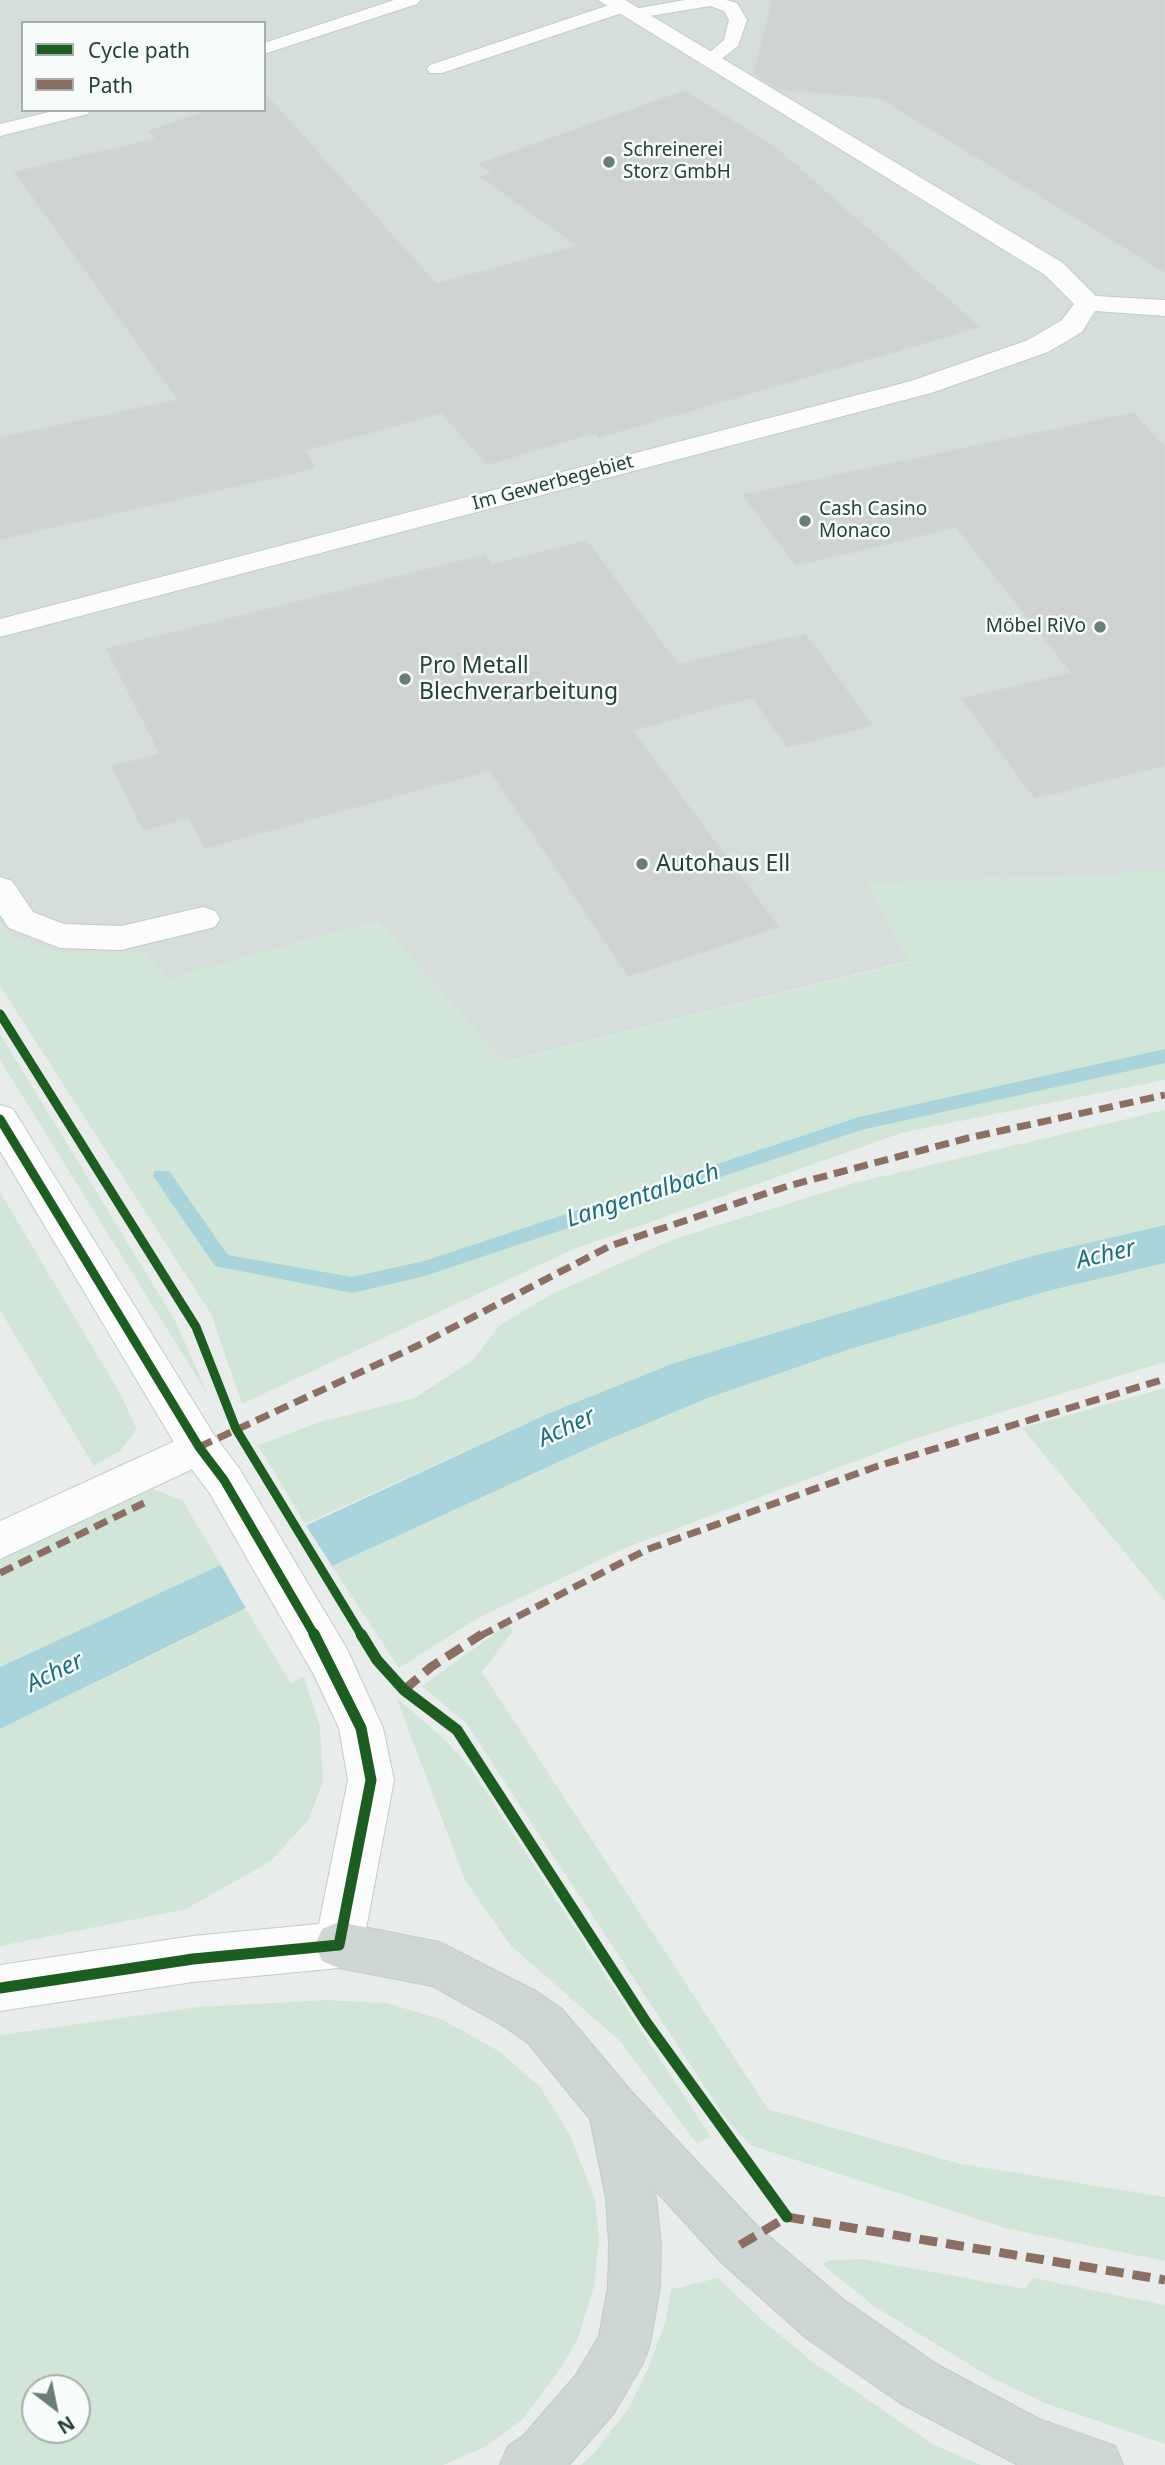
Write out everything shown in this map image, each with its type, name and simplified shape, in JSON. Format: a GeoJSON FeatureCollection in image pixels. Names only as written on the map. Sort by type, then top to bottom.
{"type":"FeatureCollection","features":[{"type":"Feature","properties":{"kind":"main road"},"geometry":{"type":"LineString","coordinates":[[339,1945],[439,1965],[519,2008],[545,2026],[612,2108],[749,2255],[825,2319],[919,2384],[1028,2442],[1096,2465]]}},
{"type":"Feature","properties":{"kind":"main road"},"geometry":{"type":"LineString","coordinates":[[527,2465],[543,2454],[595,2394],[624,2344],[634,2287],[635,2244],[631,2198],[612,2108]]}},
{"type":"Feature","properties":{"kind":"street"},"geometry":{"type":"LineString","coordinates":[[621,7],[1054,269],[1088,303],[1165,308]]}},
{"type":"Feature","properties":{"kind":"street","name":"Im Gewerbegebiet"},"geometry":{"type":"LineString","coordinates":[[0,628],[921,387],[1038,346],[1072,326],[1088,303]]}},
{"type":"Feature","properties":{"kind":"street"},"geometry":{"type":"LineString","coordinates":[[0,888],[21,920],[60,936],[121,938],[202,919]]}},
{"type":"Feature","properties":{"kind":"street"},"geometry":{"type":"LineString","coordinates":[[0,1119],[199,1447],[225,1480],[331,1663],[361,1728],[371,1780],[339,1945],[193,1959],[0,1988]]}},
{"type":"Feature","properties":{"kind":"street"},"geometry":{"type":"LineString","coordinates":[[0,1541],[199,1447]]}},
{"type":"Feature","properties":{"kind":"lane"},"geometry":{"type":"LineString","coordinates":[[266,48],[411,0]]}},
{"type":"Feature","properties":{"kind":"lane"},"geometry":{"type":"LineString","coordinates":[[436,69],[621,7],[711,1],[731,7],[738,20],[732,42],[709,60]]}},
{"type":"Feature","properties":{"kind":"lane"},"geometry":{"type":"LineString","coordinates":[[0,130],[73,112]]}},
{"type":"Feature","properties":{"kind":"shaded area"},"geometry":{"type":"Polygon","coordinates":[[[0,0],[1165,0],[1165,873],[868,884],[910,961],[504,1062],[378,921],[168,980],[145,952],[62,954],[13,937],[0,942],[0,0]]]}},
{"type":"Feature","properties":{"kind":"green space"},"geometry":{"type":"Polygon","coordinates":[[[1165,873],[1165,1080],[901,1133],[574,1249],[242,1404],[211,1314],[0,986],[0,922],[13,937],[62,954],[145,952],[168,979],[378,921],[505,1062],[909,962],[867,884],[1165,873]]]}},
{"type":"Feature","properties":{"kind":"green space"},"geometry":{"type":"Polygon","coordinates":[[[0,1034],[176,1322],[208,1395],[0,1060],[0,1034]]]}},
{"type":"Feature","properties":{"kind":"green space"},"geometry":{"type":"Polygon","coordinates":[[[1165,1110],[1165,1225],[1032,1256],[674,1363],[547,1414],[305,1524],[258,1445],[320,1422],[415,1398],[474,1359],[500,1325],[550,1295],[674,1239],[854,1183],[1165,1110]]]}},
{"type":"Feature","properties":{"kind":"green space"},"geometry":{"type":"Polygon","coordinates":[[[0,1192],[120,1393],[137,1429],[120,1451],[94,1466],[0,1310],[0,1192]]]}},
{"type":"Feature","properties":{"kind":"green space"},"geometry":{"type":"Polygon","coordinates":[[[1165,1263],[1165,1362],[917,1438],[625,1548],[478,1618],[399,1668],[332,1566],[600,1443],[708,1398],[847,1350],[1048,1291],[1165,1263]]]}},
{"type":"Feature","properties":{"kind":"green space"},"geometry":{"type":"Polygon","coordinates":[[[1165,1388],[1165,1601],[1022,1428],[1165,1388]]]}},
{"type":"Feature","properties":{"kind":"green space"},"geometry":{"type":"Polygon","coordinates":[[[142,1485],[182,1500],[221,1565],[0,1667],[0,1555],[142,1485]]]}},
{"type":"Feature","properties":{"kind":"green space"},"geometry":{"type":"Polygon","coordinates":[[[246,1609],[291,1683],[304,1677],[320,1727],[323,1781],[309,1819],[271,1861],[186,1909],[0,1946],[0,1729],[246,1609]]]}},
{"type":"Feature","properties":{"kind":"green space"},"geometry":{"type":"Polygon","coordinates":[[[508,1624],[513,1631],[482,1672],[768,2109],[961,2164],[1165,2197],[1165,2261],[1008,2229],[750,2145],[728,2122],[466,1723],[422,1686],[508,1624]]]}},
{"type":"Feature","properties":{"kind":"green space"},"geometry":{"type":"Polygon","coordinates":[[[396,1697],[447,1742],[470,1767],[710,2136],[697,2144],[620,2041],[511,1946],[465,1880],[396,1697]]]}},
{"type":"Feature","properties":{"kind":"green space"},"geometry":{"type":"Polygon","coordinates":[[[325,2000],[387,2003],[443,2020],[500,2052],[540,2087],[569,2133],[595,2199],[599,2239],[594,2286],[577,2341],[554,2378],[522,2420],[483,2448],[443,2465],[0,2465],[0,2035],[198,2007],[325,2000]]]}},
{"type":"Feature","properties":{"kind":"green space"},"geometry":{"type":"Polygon","coordinates":[[[862,2259],[1025,2289],[1033,2278],[1165,2305],[1165,2444],[1045,2403],[992,2378],[875,2307],[823,2265],[829,2260],[862,2259]]]}},
{"type":"Feature","properties":{"kind":"green space"},"geometry":{"type":"Polygon","coordinates":[[[718,2278],[763,2321],[814,2363],[934,2445],[981,2465],[581,2465],[594,2453],[628,2409],[650,2364],[666,2320],[671,2289],[718,2278]]]}},
{"type":"Feature","properties":{"kind":"water","name":"Acher"},"geometry":{"type":"Polygon","coordinates":[[[1165,1225],[1165,1263],[1048,1291],[847,1350],[708,1398],[600,1443],[332,1566],[0,1729],[0,1667],[547,1414],[674,1363],[1032,1256],[1165,1225]]]}},
{"type":"Feature","properties":{"kind":"pier"},"geometry":{"type":"Polygon","coordinates":[[[303,1521],[334,1569],[248,1612],[219,1562],[303,1521]]]}},
{"type":"Feature","properties":{"kind":"building"},"geometry":{"type":"Polygon","coordinates":[[[773,0],[1165,0],[1165,272],[880,98],[778,89],[754,74],[773,0]]]}},
{"type":"Feature","properties":{"kind":"building"},"geometry":{"type":"Polygon","coordinates":[[[685,91],[777,149],[979,327],[599,437],[597,432],[488,464],[441,413],[305,450],[315,468],[0,539],[0,438],[178,400],[15,172],[156,139],[149,131],[205,112],[266,112],[266,95],[436,284],[578,246],[481,177],[492,173],[479,164],[685,91]]]}},
{"type":"Feature","properties":{"kind":"building","name":"Möbel RiVo"},"geometry":{"type":"Polygon","coordinates":[[[1133,413],[1165,448],[1165,765],[1035,798],[962,699],[1072,673],[956,527],[796,565],[743,495],[1133,413]]]}},
{"type":"Feature","properties":{"kind":"building","name":"Pro Metall Blechverarbeitung"},"geometry":{"type":"Polygon","coordinates":[[[587,541],[678,665],[805,634],[872,725],[787,747],[753,697],[632,730],[778,927],[628,976],[490,770],[205,848],[189,817],[143,830],[112,766],[160,754],[107,649],[485,555],[491,565],[587,541]]]}},
{"type":"Feature","properties":{"kind":"waterway","name":"Langentalbach"},"geometry":{"type":"LineString","coordinates":[[162,1176],[222,1261],[352,1285],[425,1268],[859,1124],[1165,1056]]}},
{"type":"Feature","properties":{"kind":"marked path"},"geometry":{"type":"LineString","coordinates":[[199,1447],[417,1346],[610,1246],[788,1186],[968,1138],[1165,1095]]}},
{"type":"Feature","properties":{"kind":"marked path"},"geometry":{"type":"LineString","coordinates":[[404,1690],[431,1667],[486,1632],[646,1550],[878,1466],[1165,1379]]}},
{"type":"Feature","properties":{"kind":"marked path"},"geometry":{"type":"LineString","coordinates":[[0,1573],[144,1503]]}},
{"type":"Feature","properties":{"kind":"marked path"},"geometry":{"type":"LineString","coordinates":[[740,2245],[787,2217],[1165,2280]]}},
{"type":"Feature","properties":{"kind":"cycle path"},"geometry":{"type":"LineString","coordinates":[[0,1014],[196,1327],[236,1429],[377,1660],[404,1690],[457,1730],[646,2022],[787,2217]]}},
{"type":"Feature","properties":{"kind":"cycle path"},"geometry":{"type":"LineString","coordinates":[[0,1119],[199,1447],[224,1480],[331,1663],[361,1728],[371,1780],[339,1945],[193,1959],[0,1988]]}},
{"type":"Feature","properties":{"kind":"place","name":"Schreinerei Storz GmbH"},"geometry":{"type":"Point","coordinates":[609,162]}},
{"type":"Feature","properties":{"kind":"place","name":"Cash Casino Monaco"},"geometry":{"type":"Point","coordinates":[805,521]}},
{"type":"Feature","properties":{"kind":"place","name":"Möbel RiVo"},"geometry":{"type":"Point","coordinates":[1100,627]}},
{"type":"Feature","properties":{"kind":"place","name":"Pro Metall Blechverarbeitung"},"geometry":{"type":"Point","coordinates":[405,679]}},
{"type":"Feature","properties":{"kind":"place","name":"Autohaus Ell"},"geometry":{"type":"Point","coordinates":[642,864]}}]}
